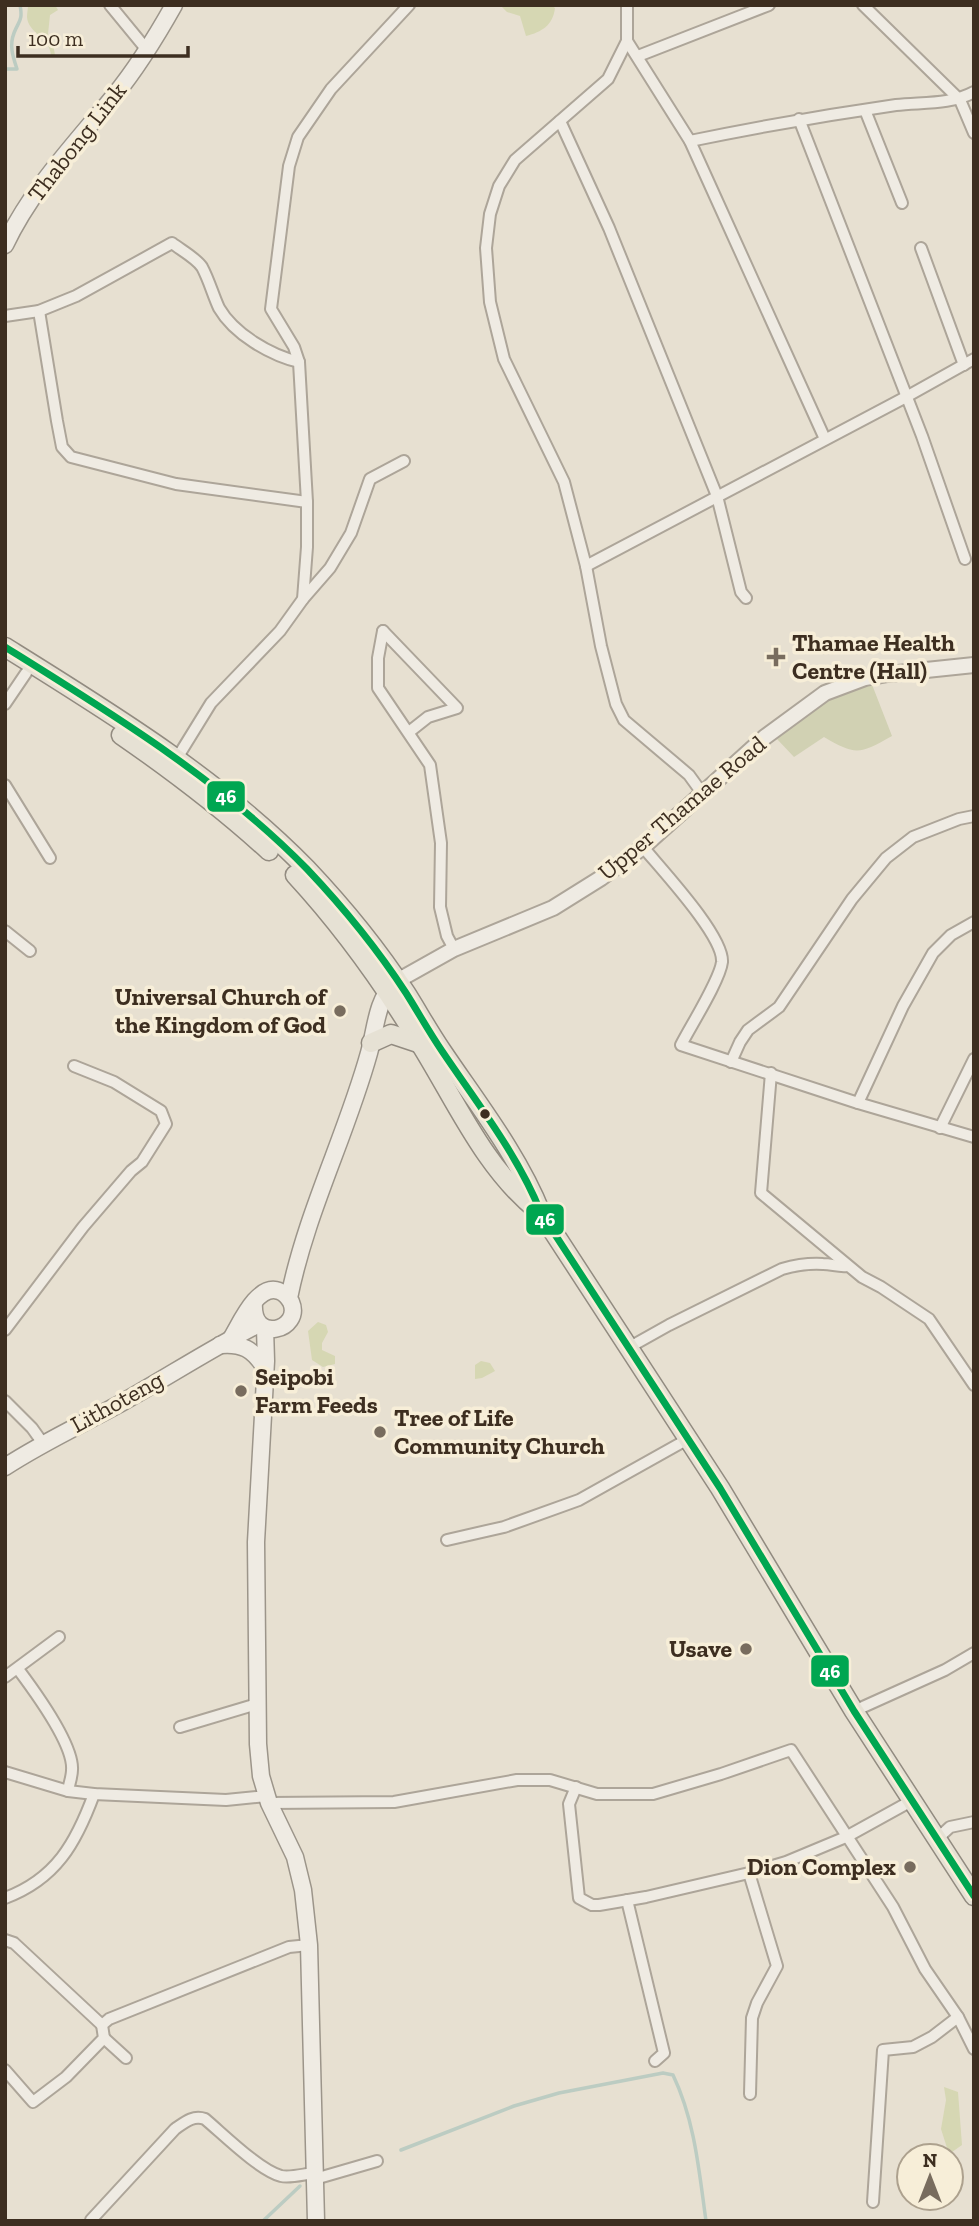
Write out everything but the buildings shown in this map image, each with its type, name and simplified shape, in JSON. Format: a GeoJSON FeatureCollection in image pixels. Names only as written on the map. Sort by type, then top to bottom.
{"type":"FeatureCollection","features":[{"type":"Feature","properties":{"kind":"main road","name":"Thabong Link"},"geometry":{"type":"LineString","coordinates":[[5,245],[26,206],[68,150],[116,94],[174,5]]}},
{"type":"Feature","properties":{"kind":"main road"},"geometry":{"type":"LineString","coordinates":[[5,647],[174,763],[297,876],[392,986],[531,1187],[541,1213],[754,1541],[800,1624],[974,1896]]}},
{"type":"Feature","properties":{"kind":"main road"},"geometry":{"type":"LineString","coordinates":[[5,659],[174,763]]}},
{"type":"Feature","properties":{"kind":"main road"},"geometry":{"type":"LineString","coordinates":[[265,1365],[291,1318],[293,1308],[289,1298],[297,1258],[371,1043],[379,1008],[392,986]]}},
{"type":"Feature","properties":{"kind":"main road"},"geometry":{"type":"LineString","coordinates":[[392,986],[447,1092],[487,1153],[521,1197],[541,1213]]}},
{"type":"Feature","properties":{"kind":"main road"},"geometry":{"type":"LineString","coordinates":[[371,1043],[391,1034],[421,1044]]}},
{"type":"Feature","properties":{"kind":"main road"},"geometry":{"type":"LineString","coordinates":[[224,1342],[259,1295],[297,1258]]}},
{"type":"Feature","properties":{"kind":"main road"},"geometry":{"type":"LineString","coordinates":[[267,1290],[275,1290],[289,1298]]}},
{"type":"Feature","properties":{"kind":"main road"},"geometry":{"type":"LineString","coordinates":[[254,1303],[253,1314],[262,1326],[265,1365],[256,1555],[258,1744],[261,1776],[268,1800],[295,1857],[303,1890],[309,1945],[316,2221]]}},
{"type":"Feature","properties":{"kind":"main road"},"geometry":{"type":"LineString","coordinates":[[262,1326],[275,1330],[285,1326]]}},
{"type":"Feature","properties":{"kind":"main road","name":"Lithoteng"},"geometry":{"type":"LineString","coordinates":[[5,1466],[42,1442],[123,1402],[224,1342],[262,1326]]}},
{"type":"Feature","properties":{"kind":"main road"},"geometry":{"type":"LineString","coordinates":[[224,1342],[246,1347],[265,1365]]}},
{"type":"Feature","properties":{"kind":"street"},"geometry":{"type":"LineString","coordinates":[[110,5],[147,50]]}},
{"type":"Feature","properties":{"kind":"street"},"geometry":{"type":"LineString","coordinates":[[303,599],[307,502],[299,362],[294,347],[271,309],[289,166],[299,136],[331,89],[409,5]]}},
{"type":"Feature","properties":{"kind":"street"},"geometry":{"type":"LineString","coordinates":[[627,5],[627,41],[608,79],[515,160],[499,186],[490,214],[486,248],[490,302],[504,359],[564,482],[586,565],[610,682],[624,720],[689,775],[702,793]]}},
{"type":"Feature","properties":{"kind":"street"},"geometry":{"type":"LineString","coordinates":[[638,56],[769,5]]}},
{"type":"Feature","properties":{"kind":"street"},"geometry":{"type":"LineString","coordinates":[[863,5],[960,100],[974,133]]}},
{"type":"Feature","properties":{"kind":"street"},"geometry":{"type":"LineString","coordinates":[[627,41],[690,141],[825,439]]}},
{"type":"Feature","properties":{"kind":"street"},"geometry":{"type":"LineString","coordinates":[[690,141],[799,119],[898,105],[960,100],[974,92]]}},
{"type":"Feature","properties":{"kind":"street"},"geometry":{"type":"LineString","coordinates":[[864,110],[902,203]]}},
{"type":"Feature","properties":{"kind":"street"},"geometry":{"type":"LineString","coordinates":[[799,119],[965,559]]}},
{"type":"Feature","properties":{"kind":"street"},"geometry":{"type":"LineString","coordinates":[[560,121],[614,239],[717,496],[741,592],[746,598]]}},
{"type":"Feature","properties":{"kind":"street"},"geometry":{"type":"LineString","coordinates":[[5,316],[39,311],[76,296],[172,243],[201,265],[227,320],[258,344],[299,362]]}},
{"type":"Feature","properties":{"kind":"street"},"geometry":{"type":"LineString","coordinates":[[586,565],[969,362],[921,248]]}},
{"type":"Feature","properties":{"kind":"street"},"geometry":{"type":"LineString","coordinates":[[39,311],[62,447],[72,457],[176,484],[307,502]]}},
{"type":"Feature","properties":{"kind":"street"},"geometry":{"type":"LineString","coordinates":[[174,763],[211,703],[280,631],[330,568],[351,533],[370,479],[404,461]]}},
{"type":"Feature","properties":{"kind":"street"},"geometry":{"type":"LineString","coordinates":[[409,732],[428,717],[457,708],[383,631],[378,658],[378,688],[430,765],[441,843],[440,907],[447,936],[454,949]]}},
{"type":"Feature","properties":{"kind":"street","name":"Upper Thamae Road"},"geometry":{"type":"LineString","coordinates":[[392,986],[454,949],[553,908],[601,878],[643,847],[773,730],[825,693],[865,678],[974,665]]}},
{"type":"Feature","properties":{"kind":"street"},"geometry":{"type":"LineString","coordinates":[[5,704],[9,690],[26,673]]}},
{"type":"Feature","properties":{"kind":"street"},"geometry":{"type":"LineString","coordinates":[[5,785],[50,858]]}},
{"type":"Feature","properties":{"kind":"street"},"geometry":{"type":"LineString","coordinates":[[732,1062],[748,1030],[779,1007],[852,899],[886,858],[913,837],[974,816]]}},
{"type":"Feature","properties":{"kind":"street"},"geometry":{"type":"LineString","coordinates":[[643,847],[710,930],[722,962],[681,1045],[858,1103],[974,1137]]}},
{"type":"Feature","properties":{"kind":"street"},"geometry":{"type":"LineString","coordinates":[[858,1103],[903,1006],[933,953],[951,935],[974,922]]}},
{"type":"Feature","properties":{"kind":"street"},"geometry":{"type":"LineString","coordinates":[[5,931],[30,951]]}},
{"type":"Feature","properties":{"kind":"street"},"geometry":{"type":"LineString","coordinates":[[940,1128],[974,1059]]}},
{"type":"Feature","properties":{"kind":"street"},"geometry":{"type":"LineString","coordinates":[[5,1330],[83,1227],[142,1162],[166,1124],[161,1111],[114,1082],[74,1066]]}},
{"type":"Feature","properties":{"kind":"street"},"geometry":{"type":"LineString","coordinates":[[771,1073],[761,1193],[847,1266],[929,1319],[974,1385]]}},
{"type":"Feature","properties":{"kind":"street"},"geometry":{"type":"LineString","coordinates":[[628,1349],[669,1325],[782,1269],[798,1264],[847,1266]]}},
{"type":"Feature","properties":{"kind":"street"},"geometry":{"type":"LineString","coordinates":[[5,1401],[42,1442]]}},
{"type":"Feature","properties":{"kind":"street"},"geometry":{"type":"LineString","coordinates":[[447,1540],[504,1527],[579,1500],[688,1439]]}},
{"type":"Feature","properties":{"kind":"street"},"geometry":{"type":"LineString","coordinates":[[5,1677],[58,1637]]}},
{"type":"Feature","properties":{"kind":"street"},"geometry":{"type":"LineString","coordinates":[[854,1711],[945,1670],[974,1653]]}},
{"type":"Feature","properties":{"kind":"street"},"geometry":{"type":"LineString","coordinates":[[18,1669],[51,1717],[71,1758],[73,1768],[68,1791]]}},
{"type":"Feature","properties":{"kind":"street"},"geometry":{"type":"LineString","coordinates":[[180,1727],[257,1704]]}},
{"type":"Feature","properties":{"kind":"street"},"geometry":{"type":"LineString","coordinates":[[5,1772],[68,1791],[94,1794],[226,1801],[394,1802],[517,1780],[550,1780],[597,1794],[653,1794],[791,1750],[894,1907],[925,1969],[958,2017],[974,2049]]}},
{"type":"Feature","properties":{"kind":"street"},"geometry":{"type":"LineString","coordinates":[[576,1787],[569,1804],[579,1898],[592,1905],[749,1873],[786,1862],[846,1837],[913,1800]]}},
{"type":"Feature","properties":{"kind":"street"},"geometry":{"type":"LineString","coordinates":[[7,1900],[50,1870],[69,1851],[94,1794]]}},
{"type":"Feature","properties":{"kind":"street"},"geometry":{"type":"LineString","coordinates":[[937,1839],[950,1827],[974,1822]]}},
{"type":"Feature","properties":{"kind":"street"},"geometry":{"type":"LineString","coordinates":[[749,1873],[777,1966],[752,2018],[750,2094]]}},
{"type":"Feature","properties":{"kind":"street"},"geometry":{"type":"LineString","coordinates":[[627,1900],[664,2053],[655,2061]]}},
{"type":"Feature","properties":{"kind":"street"},"geometry":{"type":"LineString","coordinates":[[5,1940],[13,1943],[102,2025],[104,2038],[126,2058]]}},
{"type":"Feature","properties":{"kind":"street"},"geometry":{"type":"LineString","coordinates":[[102,2025],[166,1995],[289,1947],[309,1945]]}},
{"type":"Feature","properties":{"kind":"street"},"geometry":{"type":"LineString","coordinates":[[873,2202],[883,2050],[914,2047],[958,2017]]}},
{"type":"Feature","properties":{"kind":"street"},"geometry":{"type":"LineString","coordinates":[[5,2070],[33,2102],[66,2077],[104,2038]]}},
{"type":"Feature","properties":{"kind":"street"},"geometry":{"type":"LineString","coordinates":[[90,2220],[175,2129],[189,2119],[198,2117],[205,2119],[243,2152],[282,2176],[315,2176],[377,2161]]}},
{"type":"Feature","properties":{"kind":"green space"},"geometry":{"type":"Polygon","coordinates":[[[28,5],[55,5],[58,10],[50,15],[48,34],[55,55],[51,55],[47,44],[28,23],[28,5]]]}},
{"type":"Feature","properties":{"kind":"green space"},"geometry":{"type":"Polygon","coordinates":[[[500,5],[551,5],[555,8],[546,27],[526,36],[520,16],[507,12],[500,5]]]}},
{"type":"Feature","properties":{"kind":"green space"},"geometry":{"type":"Polygon","coordinates":[[[871,682],[892,736],[858,750],[851,750],[824,737],[794,757],[777,739],[821,704],[871,682]]]}},
{"type":"Feature","properties":{"kind":"green space"},"geometry":{"type":"Polygon","coordinates":[[[318,1322],[326,1325],[328,1332],[322,1343],[322,1350],[335,1356],[335,1364],[323,1367],[312,1360],[308,1331],[318,1322]]]}},
{"type":"Feature","properties":{"kind":"green space"},"geometry":{"type":"Polygon","coordinates":[[[481,1361],[490,1363],[495,1371],[475,1379],[475,1365],[481,1361]]]}},
{"type":"Feature","properties":{"kind":"green space"},"geometry":{"type":"Polygon","coordinates":[[[944,2087],[958,2092],[962,2142],[945,2142],[941,2129],[946,2100],[944,2087]]]}},
{"type":"Feature","properties":{"kind":"waterway"},"geometry":{"type":"LineString","coordinates":[[5,69],[17,69],[12,42],[21,17],[20,5]]}},
{"type":"Feature","properties":{"kind":"waterway"},"geometry":{"type":"LineString","coordinates":[[401,2150],[514,2106],[559,2093],[663,2073],[673,2075],[691,2128],[706,2221]]}},
{"type":"Feature","properties":{"kind":"waterway"},"geometry":{"type":"LineString","coordinates":[[263,2221],[300,2186]]}},
{"type":"Feature","properties":{"kind":"transit line","name":"46"},"geometry":{"type":"LineString","coordinates":[[5,647],[163,749],[238,806],[307,869],[372,945],[496,1130],[521,1171],[541,1213],[720,1488],[854,1711],[974,1896]]}},
{"type":"Feature","properties":{"kind":"place","name":"Thamae Health Centre (Hall)"},"geometry":{"type":"Point","coordinates":[776,657]}},
{"type":"Feature","properties":{"kind":"place","name":"Universal Church of the Kingdom of God"},"geometry":{"type":"Point","coordinates":[340,1011]}},
{"type":"Feature","properties":{"kind":"place","name":"Seipobi Farm Feeds"},"geometry":{"type":"Point","coordinates":[241,1391]}},
{"type":"Feature","properties":{"kind":"place","name":"Tree of Life Community Church"},"geometry":{"type":"Point","coordinates":[380,1432]}},
{"type":"Feature","properties":{"kind":"place","name":"Usave"},"geometry":{"type":"Point","coordinates":[746,1649]}},
{"type":"Feature","properties":{"kind":"place","name":"Dion Complex"},"geometry":{"type":"Point","coordinates":[910,1867]}}]}
